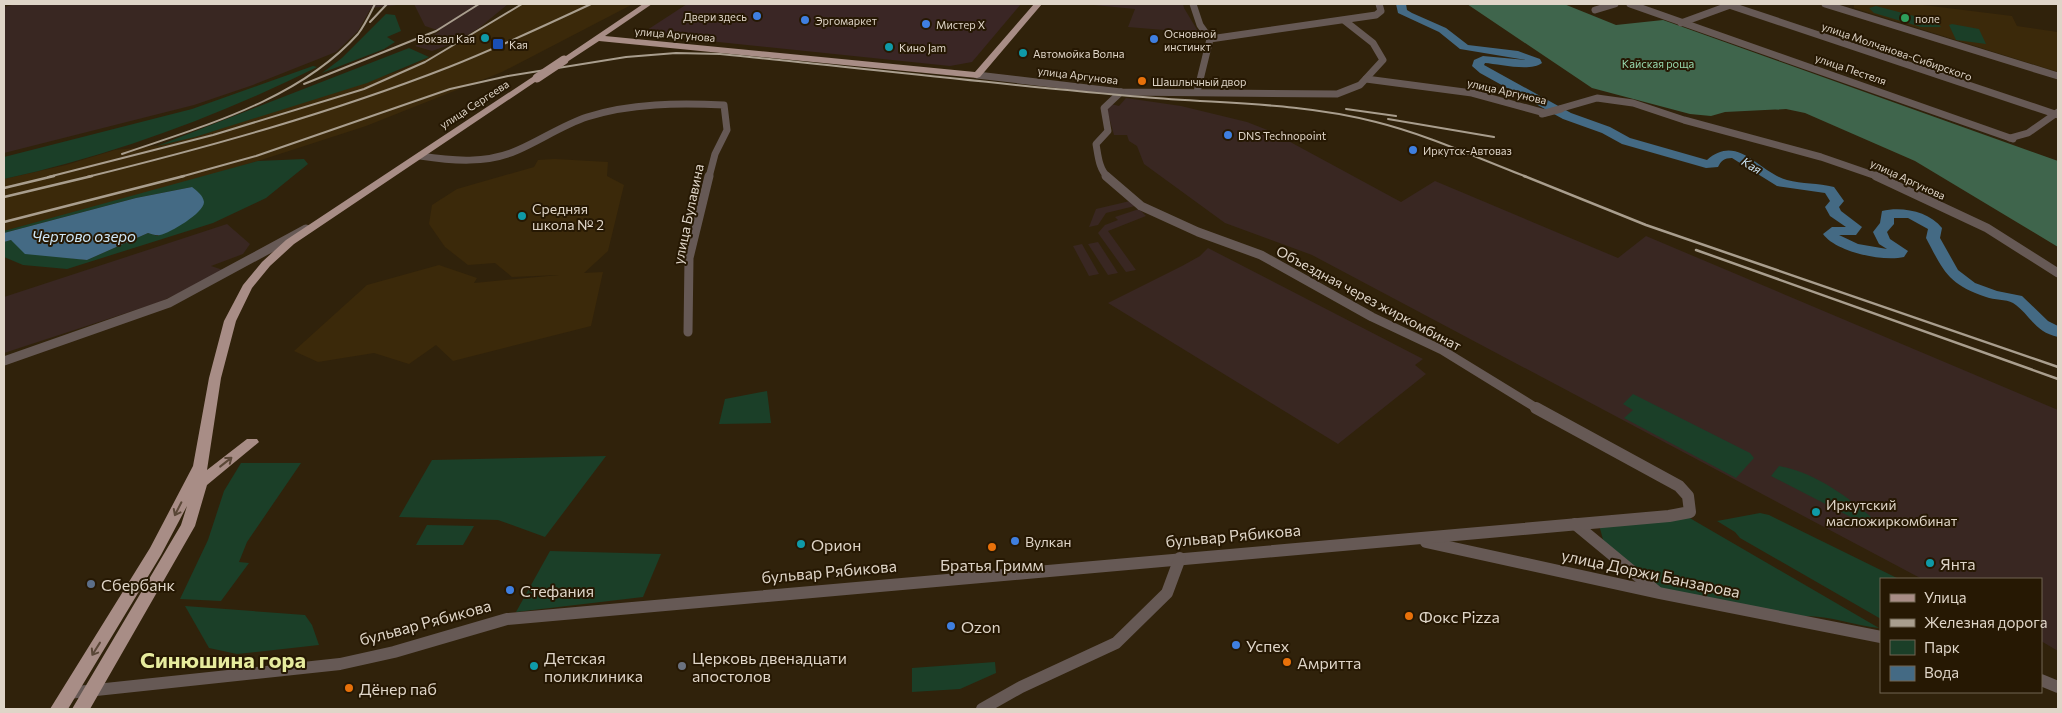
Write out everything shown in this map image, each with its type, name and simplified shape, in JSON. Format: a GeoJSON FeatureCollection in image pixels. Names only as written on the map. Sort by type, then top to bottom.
{"type":"FeatureCollection","features":[{"type":"Feature","properties":{"kind":"main road","name":"улица Сергеева"},"geometry":{"type":"LineString","coordinates":[[314,225],[648,4]]}},
{"type":"Feature","properties":{"kind":"main road"},"geometry":{"type":"LineString","coordinates":[[1000,46],[1006,35],[1031,4]]}},
{"type":"Feature","properties":{"kind":"main road"},"geometry":{"type":"LineString","coordinates":[[977,75],[1038,4]]}},
{"type":"Feature","properties":{"kind":"main road","name":"улица Аргунова"},"geometry":{"type":"LineString","coordinates":[[598,38],[977,75]]}},
{"type":"Feature","properties":{"kind":"main road"},"geometry":{"type":"LineString","coordinates":[[81,709],[188,526],[200,482],[200,466],[216,378],[230,321],[240,300],[271,259],[314,225]]}},
{"type":"Feature","properties":{"kind":"main road"},"geometry":{"type":"LineString","coordinates":[[200,482],[252,442]]}},
{"type":"Feature","properties":{"kind":"main road"},"geometry":{"type":"LineString","coordinates":[[59,709],[156,552],[200,466]]}},
{"type":"Feature","properties":{"kind":"street"},"geometry":{"type":"LineString","coordinates":[[1193,4],[1200,25],[1210,39],[1201,83],[1197,92]]}},
{"type":"Feature","properties":{"kind":"street"},"geometry":{"type":"LineString","coordinates":[[1210,39],[1345,21],[1379,13],[1381,11],[1378,4]]}},
{"type":"Feature","properties":{"kind":"street"},"geometry":{"type":"LineString","coordinates":[[1595,10],[1615,4]]}},
{"type":"Feature","properties":{"kind":"street","name":"улица Пестеля"},"geometry":{"type":"LineString","coordinates":[[1630,4],[2011,138],[2028,133],[2057,113]]}},
{"type":"Feature","properties":{"kind":"street"},"geometry":{"type":"LineString","coordinates":[[1825,4],[2058,76]]}},
{"type":"Feature","properties":{"kind":"street"},"geometry":{"type":"LineString","coordinates":[[1681,23],[1731,5]]}},
{"type":"Feature","properties":{"kind":"street","name":"улица Молчанова-Сибирского"},"geometry":{"type":"LineString","coordinates":[[1731,5],[2057,113]]}},
{"type":"Feature","properties":{"kind":"street"},"geometry":{"type":"LineString","coordinates":[[1345,21],[1376,44],[1389,60],[1385,66],[1366,79]]}},
{"type":"Feature","properties":{"kind":"street","name":"улица Аргунова"},"geometry":{"type":"LineString","coordinates":[[977,75],[1121,92],[1337,94],[1354,89],[1366,79],[1472,93],[1545,113],[1596,98],[1620,100],[1708,127],[1843,163],[1892,182],[1987,228],[2058,273]]}},
{"type":"Feature","properties":{"kind":"street","name":"Объездная через жиркомбинат"},"geometry":{"type":"LineString","coordinates":[[1121,92],[1105,105],[1103,110],[1108,131],[1096,144],[1098,158],[1104,174],[1141,206],[1198,232],[1261,255],[1372,317],[1442,350],[1472,371],[1679,486],[1688,496],[1690,512]]}},
{"type":"Feature","properties":{"kind":"street","name":"улица Булавина"},"geometry":{"type":"LineString","coordinates":[[420,156],[450,160],[496,158],[596,115],[646,108],[699,104],[724,105],[727,130],[715,154],[689,258],[688,332]]}},
{"type":"Feature","properties":{"kind":"street"},"geometry":{"type":"LineString","coordinates":[[4,361],[169,303],[193,292],[279,242],[314,225]]}},
{"type":"Feature","properties":{"kind":"street","name":"бульвар Рябикова"},"geometry":{"type":"LineString","coordinates":[[68,694],[340,664],[394,652],[507,619],[1180,558],[1415,539],[1669,516],[1690,512]]}},
{"type":"Feature","properties":{"kind":"street"},"geometry":{"type":"LineString","coordinates":[[1575,524],[1659,593]]}},
{"type":"Feature","properties":{"kind":"street","name":"улица Доржи Банзарова"},"geometry":{"type":"LineString","coordinates":[[1415,539],[1659,593],[1880,637]]}},
{"type":"Feature","properties":{"kind":"street"},"geometry":{"type":"LineString","coordinates":[[982,709],[1021,687],[1116,643],[1167,593],[1180,558]]}},
{"type":"Feature","properties":{"kind":"street"},"geometry":{"type":"LineString","coordinates":[[2042,680],[2058,687]]}},
{"type":"Feature","properties":{"kind":"shaded area"},"geometry":{"type":"Polygon","coordinates":[[[16,4],[406,4],[371,8],[358,31],[336,52],[253,85],[194,105],[4,153],[4,7],[16,4]]]}},
{"type":"Feature","properties":{"kind":"shaded area"},"geometry":{"type":"Polygon","coordinates":[[[414,4],[508,4],[479,28],[452,44],[432,51],[415,46],[440,31],[425,26],[414,4]]]}},
{"type":"Feature","properties":{"kind":"shaded area"},"geometry":{"type":"Polygon","coordinates":[[[520,4],[633,4],[502,72],[366,126],[154,192],[4,231],[4,179],[66,165],[115,150],[156,146],[195,137],[402,70],[450,47],[520,4]]]}},
{"type":"Feature","properties":{"kind":"shaded area"},"geometry":{"type":"Polygon","coordinates":[[[687,4],[1021,4],[972,62],[950,66],[641,34],[687,4]]]}},
{"type":"Feature","properties":{"kind":"shaded area"},"geometry":{"type":"Polygon","coordinates":[[[1083,4],[1183,4],[1199,33],[1128,27],[1135,9],[1083,4]]]}},
{"type":"Feature","properties":{"kind":"shaded area"},"geometry":{"type":"Polygon","coordinates":[[[1854,4],[1915,4],[2012,16],[2017,26],[2058,32],[2058,72],[1854,8],[1854,4]]]}},
{"type":"Feature","properties":{"kind":"shaded area"},"geometry":{"type":"Polygon","coordinates":[[[1126,98],[1181,106],[1247,122],[1270,131],[1401,202],[1435,181],[1618,258],[1646,236],[2058,410],[2058,651],[2042,642],[2042,578],[1920,578],[1312,255],[1225,223],[1144,164],[1137,146],[1129,141],[1127,135],[1114,135],[1107,110],[1111,104],[1119,106],[1126,98]]]}},
{"type":"Feature","properties":{"kind":"shaded area"},"geometry":{"type":"Polygon","coordinates":[[[538,160],[608,162],[607,176],[624,185],[608,251],[584,273],[603,272],[591,326],[453,361],[436,345],[409,364],[374,353],[318,362],[294,351],[367,285],[439,265],[477,278],[474,283],[559,275],[512,277],[495,263],[468,265],[445,247],[429,224],[432,205],[457,189],[534,167],[538,160]]]}},
{"type":"Feature","properties":{"kind":"shaded area"},"geometry":{"type":"Polygon","coordinates":[[[1130,201],[1135,206],[1106,213],[1098,225],[1089,227],[1096,209],[1130,201]]]}},
{"type":"Feature","properties":{"kind":"shaded area"},"geometry":{"type":"Polygon","coordinates":[[[1139,209],[1146,216],[1108,231],[1136,270],[1126,272],[1098,233],[1105,225],[1118,220],[1115,217],[1139,209]]]}},
{"type":"Feature","properties":{"kind":"shaded area"},"geometry":{"type":"Polygon","coordinates":[[[227,224],[250,244],[243,254],[211,266],[223,270],[204,281],[160,302],[4,353],[4,297],[227,224]]]}},
{"type":"Feature","properties":{"kind":"shaded area"},"geometry":{"type":"Polygon","coordinates":[[[1098,242],[1118,273],[1108,275],[1088,244],[1098,242]]]}},
{"type":"Feature","properties":{"kind":"shaded area"},"geometry":{"type":"Polygon","coordinates":[[[1082,244],[1099,274],[1089,276],[1073,246],[1082,244]]]}},
{"type":"Feature","properties":{"kind":"shaded area"},"geometry":{"type":"Polygon","coordinates":[[[1208,248],[1423,359],[1415,365],[1426,374],[1338,444],[1108,303],[1182,266],[1200,256],[1208,248]]]}},
{"type":"Feature","properties":{"kind":"green space","name":"Кайская роща"},"geometry":{"type":"Polygon","coordinates":[[[1467,4],[1564,4],[1616,25],[1663,20],[2058,161],[2058,247],[1915,161],[1805,113],[1786,109],[1725,112],[1711,116],[1690,114],[1592,88],[1467,4]]]}},
{"type":"Feature","properties":{"kind":"green space","name":"поле"},"geometry":{"type":"Polygon","coordinates":[[[1876,6],[1937,22],[1941,27],[1921,27],[1874,13],[1869,8],[1876,6]]]}},
{"type":"Feature","properties":{"kind":"green space"},"geometry":{"type":"Polygon","coordinates":[[[386,14],[395,15],[401,31],[387,37],[395,42],[384,49],[322,73],[342,58],[386,14]]]}},
{"type":"Feature","properties":{"kind":"green space"},"geometry":{"type":"Polygon","coordinates":[[[1949,25],[1979,29],[1986,44],[1956,40],[1949,25]]]}},
{"type":"Feature","properties":{"kind":"green space"},"geometry":{"type":"Polygon","coordinates":[[[409,48],[429,57],[367,83],[195,137],[157,146],[409,48]]]}},
{"type":"Feature","properties":{"kind":"green space"},"geometry":{"type":"Polygon","coordinates":[[[313,66],[317,67],[241,102],[164,133],[85,158],[4,179],[4,157],[192,109],[313,66]]]}},
{"type":"Feature","properties":{"kind":"green space"},"geometry":{"type":"Polygon","coordinates":[[[304,159],[308,164],[266,198],[213,223],[67,269],[23,265],[4,257],[4,242],[11,240],[64,257],[87,260],[148,233],[158,236],[192,187],[136,198],[4,233],[4,231],[258,161],[304,159]]]}},
{"type":"Feature","properties":{"kind":"green space"},"geometry":{"type":"Polygon","coordinates":[[[767,391],[771,423],[719,424],[725,399],[767,391]]]}},
{"type":"Feature","properties":{"kind":"green space"},"geometry":{"type":"Polygon","coordinates":[[[1633,394],[1750,453],[1754,458],[1736,478],[1624,418],[1633,410],[1623,404],[1633,394]]]}},
{"type":"Feature","properties":{"kind":"green space"},"geometry":{"type":"Polygon","coordinates":[[[606,456],[545,537],[498,520],[399,517],[432,460],[606,456]]]}},
{"type":"Feature","properties":{"kind":"green space"},"geometry":{"type":"Polygon","coordinates":[[[241,463],[301,463],[247,542],[239,562],[249,563],[221,601],[180,599],[208,540],[224,491],[241,463]]]}},
{"type":"Feature","properties":{"kind":"green space"},"geometry":{"type":"Polygon","coordinates":[[[1779,466],[1793,469],[1819,480],[1844,496],[1877,522],[1872,528],[1771,476],[1779,466]]]}},
{"type":"Feature","properties":{"kind":"green space"},"geometry":{"type":"Polygon","coordinates":[[[1760,513],[1769,515],[1897,578],[1880,578],[1880,618],[1740,538],[1735,532],[1717,521],[1760,513]]]}},
{"type":"Feature","properties":{"kind":"green space"},"geometry":{"type":"Polygon","coordinates":[[[1688,517],[1879,628],[1821,617],[1801,616],[1662,590],[1604,543],[1599,525],[1688,517]]]}},
{"type":"Feature","properties":{"kind":"green space"},"geometry":{"type":"Polygon","coordinates":[[[427,525],[474,526],[463,545],[416,545],[427,525]]]}},
{"type":"Feature","properties":{"kind":"green space"},"geometry":{"type":"Polygon","coordinates":[[[550,551],[661,554],[643,597],[516,612],[550,551]]]}},
{"type":"Feature","properties":{"kind":"green space"},"geometry":{"type":"Polygon","coordinates":[[[185,606],[305,615],[312,625],[319,645],[237,654],[209,648],[185,606]]]}},
{"type":"Feature","properties":{"kind":"green space"},"geometry":{"type":"Polygon","coordinates":[[[995,662],[996,673],[960,689],[912,692],[912,668],[995,662]]]}},
{"type":"Feature","properties":{"kind":"water","name":"Чертово озеро"},"geometry":{"type":"Polygon","coordinates":[[[192,187],[201,195],[204,202],[199,212],[186,222],[160,235],[148,233],[87,260],[25,254],[11,240],[4,242],[4,233],[136,198],[192,187]]]}},
{"type":"Feature","properties":{"kind":"waterway","name":"Кая"},"geometry":{"type":"LineString","coordinates":[[1401,4],[1402,11],[1443,30],[1461,46],[1482,51],[1518,54],[1536,61],[1536,63],[1519,64],[1483,59],[1478,62],[1478,66],[1539,102],[1567,116],[1606,130],[1626,141],[1706,164],[1713,164],[1713,161],[1725,154],[1735,155],[1782,183],[1829,190],[1837,201],[1832,207],[1835,213],[1855,227],[1851,232],[1837,230],[1830,234],[1844,244],[1862,250],[1899,254],[1901,251],[1884,241],[1880,232],[1887,224],[1887,214],[1907,214],[1918,217],[1935,228],[1933,238],[1952,273],[1970,286],[1994,295],[2017,299],[2042,324],[2058,332]]}},
{"type":"Feature","properties":{"kind":"railway"},"geometry":{"type":"LineString","coordinates":[[122,154],[217,121],[279,94],[308,77],[334,57],[358,34],[375,4]]}},
{"type":"Feature","properties":{"kind":"railway"},"geometry":{"type":"LineString","coordinates":[[370,22],[387,4]]}},
{"type":"Feature","properties":{"kind":"railway"},"geometry":{"type":"LineString","coordinates":[[304,84],[436,31],[479,4]]}},
{"type":"Feature","properties":{"kind":"railway"},"geometry":{"type":"LineString","coordinates":[[48,177],[213,135],[364,89],[425,62],[522,4]]}},
{"type":"Feature","properties":{"kind":"railway"},"geometry":{"type":"LineString","coordinates":[[87,177],[270,128],[405,84],[467,60],[591,4]]}},
{"type":"Feature","properties":{"kind":"railway"},"geometry":{"type":"LineString","coordinates":[[180,177],[256,156],[450,89],[508,76],[626,57],[676,53],[720,54],[1090,92],[1289,107],[1347,115],[1395,127],[1433,140],[1527,177]]}},
{"type":"Feature","properties":{"kind":"railway"},"geometry":{"type":"LineString","coordinates":[[1346,109],[1396,116]]}},
{"type":"Feature","properties":{"kind":"railway"},"geometry":{"type":"LineString","coordinates":[[1388,119],[1494,137]]}},
{"type":"Feature","properties":{"kind":"railway"},"geometry":{"type":"LineString","coordinates":[[4,188],[54,176]]}},
{"type":"Feature","properties":{"kind":"railway"},"geometry":{"type":"LineString","coordinates":[[4,197],[92,176]]}},
{"type":"Feature","properties":{"kind":"railway"},"geometry":{"type":"LineString","coordinates":[[4,222],[184,176]]}},
{"type":"Feature","properties":{"kind":"railway"},"geometry":{"type":"LineString","coordinates":[[1524,176],[1646,225],[2058,367]]}},
{"type":"Feature","properties":{"kind":"railway"},"geometry":{"type":"LineString","coordinates":[[1696,250],[2058,379]]}},
{"type":"Feature","properties":{"kind":"place","name":"Двери здесь"},"geometry":{"type":"Point","coordinates":[757,16]}},
{"type":"Feature","properties":{"kind":"place","name":"поле"},"geometry":{"type":"Point","coordinates":[1905,18]}},
{"type":"Feature","properties":{"kind":"place","name":"Эргомаркет"},"geometry":{"type":"Point","coordinates":[805,20]}},
{"type":"Feature","properties":{"kind":"place","name":"Мистер Х"},"geometry":{"type":"Point","coordinates":[926,24]}},
{"type":"Feature","properties":{"kind":"place","name":"Вокзал Кая"},"geometry":{"type":"Point","coordinates":[485,38]}},
{"type":"Feature","properties":{"kind":"place","name":"Основной инстинкт"},"geometry":{"type":"Point","coordinates":[1154,39]}},
{"type":"Feature","properties":{"kind":"place","name":"Кая"},"geometry":{"type":"Point","coordinates":[498,44]}},
{"type":"Feature","properties":{"kind":"place","name":"Кино Jam"},"geometry":{"type":"Point","coordinates":[889,47]}},
{"type":"Feature","properties":{"kind":"place","name":"Автомойка Волна"},"geometry":{"type":"Point","coordinates":[1023,53]}},
{"type":"Feature","properties":{"kind":"place","name":"Шашлычный двор"},"geometry":{"type":"Point","coordinates":[1142,81]}},
{"type":"Feature","properties":{"kind":"place","name":"DNS Technopoint"},"geometry":{"type":"Point","coordinates":[1228,135]}},
{"type":"Feature","properties":{"kind":"place","name":"Иркутск-Автоваз"},"geometry":{"type":"Point","coordinates":[1413,150]}},
{"type":"Feature","properties":{"kind":"place","name":"Средняя школа № 2"},"geometry":{"type":"Point","coordinates":[522,216]}},
{"type":"Feature","properties":{"kind":"place","name":"Иркутский масложиркомбинат"},"geometry":{"type":"Point","coordinates":[1816,512]}},
{"type":"Feature","properties":{"kind":"place","name":"Вулкан"},"geometry":{"type":"Point","coordinates":[1015,541]}},
{"type":"Feature","properties":{"kind":"place","name":"Орион"},"geometry":{"type":"Point","coordinates":[801,544]}},
{"type":"Feature","properties":{"kind":"place","name":"Братья Гримм"},"geometry":{"type":"Point","coordinates":[992,547]}},
{"type":"Feature","properties":{"kind":"place","name":"Янта"},"geometry":{"type":"Point","coordinates":[1930,563]}},
{"type":"Feature","properties":{"kind":"place","name":"Сбербанк"},"geometry":{"type":"Point","coordinates":[91,584]}},
{"type":"Feature","properties":{"kind":"place","name":"Стефания"},"geometry":{"type":"Point","coordinates":[510,590]}},
{"type":"Feature","properties":{"kind":"place","name":"Фокс Pizza"},"geometry":{"type":"Point","coordinates":[1409,616]}},
{"type":"Feature","properties":{"kind":"place","name":"Ozon"},"geometry":{"type":"Point","coordinates":[951,626]}},
{"type":"Feature","properties":{"kind":"place","name":"Успех"},"geometry":{"type":"Point","coordinates":[1236,645]}},
{"type":"Feature","properties":{"kind":"place","name":"Амритта"},"geometry":{"type":"Point","coordinates":[1287,662]}},
{"type":"Feature","properties":{"kind":"place","name":"Детская поликлиника"},"geometry":{"type":"Point","coordinates":[534,666]}},
{"type":"Feature","properties":{"kind":"place","name":"Церковь двенадцати апостолов"},"geometry":{"type":"Point","coordinates":[682,666]}},
{"type":"Feature","properties":{"kind":"place","name":"Дёнер паб"},"geometry":{"type":"Point","coordinates":[349,688]}},
{"type":"Feature","properties":{"kind":"district","name":"Синюшина гора"},"geometry":{"type":"Point","coordinates":[223,659]}}]}
